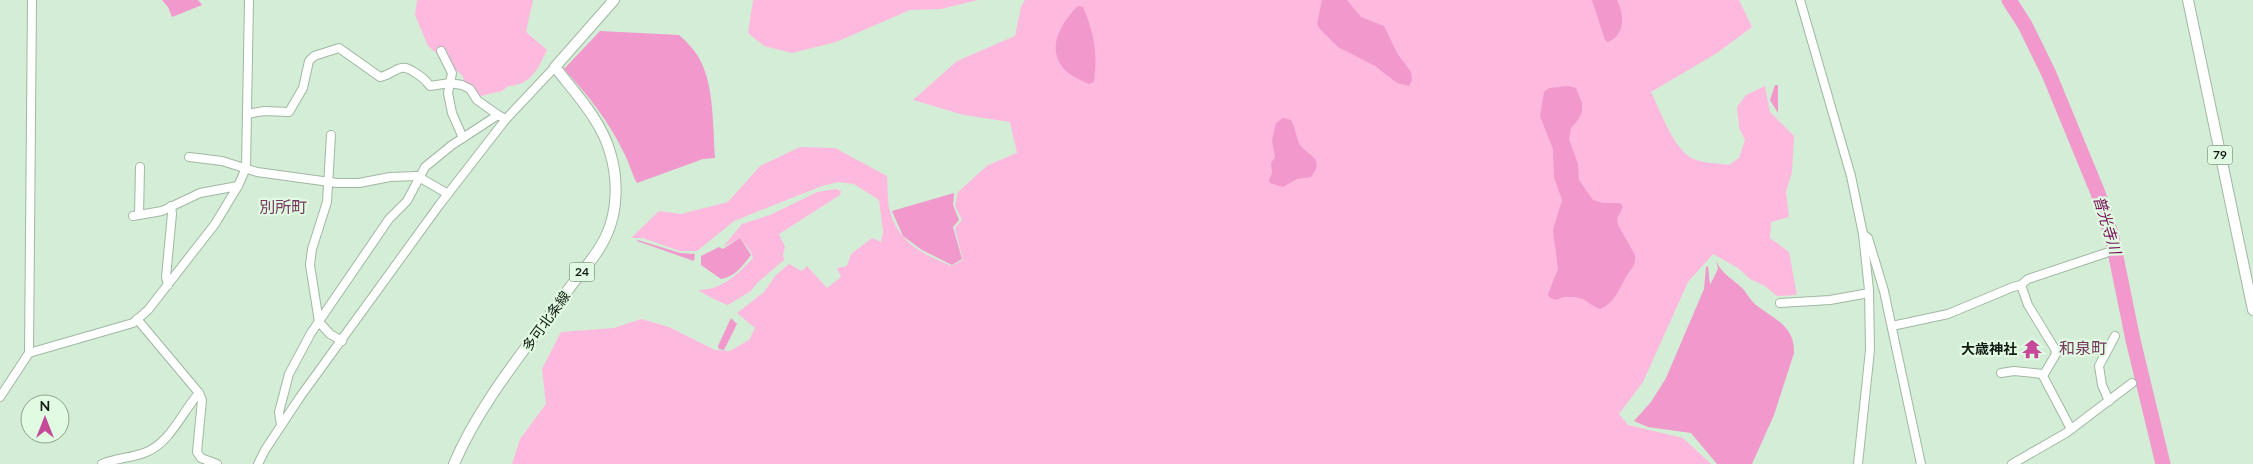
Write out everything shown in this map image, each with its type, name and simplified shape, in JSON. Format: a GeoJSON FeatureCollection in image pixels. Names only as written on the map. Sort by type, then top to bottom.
{"type":"FeatureCollection","features":[{"type":"Feature","properties":{"kind":"main road"},"geometry":{"type":"LineString","coordinates":[[555,66],[614,0]]}},
{"type":"Feature","properties":{"kind":"main road","name":"79"},"geometry":{"type":"LineString","coordinates":[[2188,0],[2253,310]]}},
{"type":"Feature","properties":{"kind":"main road","name":"多可北条線"},"geometry":{"type":"LineString","coordinates":[[454,464],[482,410],[588,264],[607,235],[613,216],[616,190],[610,150],[599,126],[555,66]]}},
{"type":"Feature","properties":{"kind":"street"},"geometry":{"type":"LineString","coordinates":[[0,397],[29,353],[32,0]]}},
{"type":"Feature","properties":{"kind":"street"},"geometry":{"type":"LineString","coordinates":[[29,353],[133,323],[148,310],[215,224],[238,186],[246,168],[249,0]]}},
{"type":"Feature","properties":{"kind":"street"},"geometry":{"type":"LineString","coordinates":[[1800,0],[1851,176],[1863,234],[1869,292],[1870,350],[1858,464]]}},
{"type":"Feature","properties":{"kind":"street"},"geometry":{"type":"LineString","coordinates":[[246,114],[264,111],[290,112],[303,88],[309,60],[314,56],[340,48],[380,77],[387,76],[400,67],[409,67],[421,75],[430,86],[450,83],[462,84],[470,89],[477,100],[502,117]]}},
{"type":"Feature","properties":{"kind":"street"},"geometry":{"type":"LineString","coordinates":[[441,51],[452,73],[448,93],[452,113],[463,138]]}},
{"type":"Feature","properties":{"kind":"street"},"geometry":{"type":"LineString","coordinates":[[258,464],[282,425],[502,117],[555,66]]}},
{"type":"Feature","properties":{"kind":"street"},"geometry":{"type":"LineString","coordinates":[[282,425],[279,412],[289,374],[319,322],[389,219],[407,201],[425,167],[463,138],[502,117]]}},
{"type":"Feature","properties":{"kind":"street"},"geometry":{"type":"LineString","coordinates":[[331,136],[327,202],[312,249],[310,265],[319,322],[330,334],[342,341]]}},
{"type":"Feature","properties":{"kind":"street"},"geometry":{"type":"LineString","coordinates":[[189,157],[222,161],[246,168],[328,181],[359,183],[390,177],[419,177],[448,194]]}},
{"type":"Feature","properties":{"kind":"street"},"geometry":{"type":"LineString","coordinates":[[140,167],[136,216],[162,211],[200,193],[238,186]]}},
{"type":"Feature","properties":{"kind":"street"},"geometry":{"type":"LineString","coordinates":[[168,285],[166,277],[172,214],[171,206]]}},
{"type":"Feature","properties":{"kind":"street"},"geometry":{"type":"LineString","coordinates":[[1863,234],[1868,238],[1884,291],[1921,464]]}},
{"type":"Feature","properties":{"kind":"street"},"geometry":{"type":"LineString","coordinates":[[1892,326],[1948,314],[2021,285],[2028,280],[2106,253]]}},
{"type":"Feature","properties":{"kind":"street"},"geometry":{"type":"LineString","coordinates":[[2021,285],[2028,304],[2056,354],[2044,374]]}},
{"type":"Feature","properties":{"kind":"street"},"geometry":{"type":"LineString","coordinates":[[1780,303],[1830,300],[1884,291]]}},
{"type":"Feature","properties":{"kind":"street"},"geometry":{"type":"LineString","coordinates":[[137,320],[199,393],[202,400],[197,452],[201,458],[217,464]]}},
{"type":"Feature","properties":{"kind":"street"},"geometry":{"type":"LineString","coordinates":[[2109,401],[2102,385],[2099,366],[2115,336]]}},
{"type":"Feature","properties":{"kind":"street"},"geometry":{"type":"LineString","coordinates":[[2001,373],[2014,371],[2044,374]]}},
{"type":"Feature","properties":{"kind":"street"},"geometry":{"type":"LineString","coordinates":[[2044,374],[2071,429]]}},
{"type":"Feature","properties":{"kind":"street"},"geometry":{"type":"LineString","coordinates":[[2012,464],[2071,429],[2132,383]]}},
{"type":"Feature","properties":{"kind":"street"},"geometry":{"type":"LineString","coordinates":[[102,464],[112,459],[145,453],[161,442],[168,436],[199,393]]}},
{"type":"Feature","properties":{"kind":"shaded area"},"geometry":{"type":"Polygon","coordinates":[[[162,0],[198,0],[202,5],[172,17],[168,7],[162,0]]]}},
{"type":"Feature","properties":{"kind":"shaded area"},"geometry":{"type":"Polygon","coordinates":[[[417,0],[533,0],[526,32],[547,50],[533,75],[523,83],[508,86],[502,91],[476,97],[465,88],[463,76],[428,46],[415,15],[417,0]]]}},
{"type":"Feature","properties":{"kind":"shaded area"},"geometry":{"type":"Polygon","coordinates":[[[753,0],[978,0],[941,9],[910,10],[836,42],[792,53],[764,46],[748,33],[753,0]]]}},
{"type":"Feature","properties":{"kind":"shaded area"},"geometry":{"type":"Polygon","coordinates":[[[1025,0],[1739,0],[1752,27],[1717,53],[1651,92],[1671,134],[1687,155],[1702,162],[1729,165],[1739,158],[1745,140],[1739,128],[1737,107],[1746,95],[1765,86],[1770,112],[1794,136],[1792,172],[1786,192],[1789,217],[1771,222],[1770,238],[1789,252],[1797,295],[1777,296],[1765,286],[1750,279],[1738,268],[1713,254],[1688,282],[1643,382],[1619,414],[1628,425],[1683,438],[1711,464],[512,464],[520,439],[546,404],[542,369],[561,332],[614,328],[641,319],[669,327],[715,350],[730,351],[749,340],[755,328],[737,313],[764,292],[776,275],[789,264],[802,271],[807,266],[827,288],[841,277],[837,268],[847,266],[851,254],[872,238],[881,242],[883,232],[879,200],[854,184],[838,182],[822,186],[734,221],[697,251],[680,251],[643,238],[631,238],[659,211],[681,214],[728,202],[760,166],[800,147],[835,148],[887,176],[890,211],[899,232],[906,240],[922,252],[952,266],[963,260],[955,228],[962,220],[955,206],[958,192],[988,165],[1017,153],[1010,122],[964,115],[913,100],[957,61],[1015,36],[1021,7],[1025,0]]]}},
{"type":"Feature","properties":{"kind":"shaded area"},"geometry":{"type":"Polygon","coordinates":[[[1322,0],[1347,0],[1361,17],[1384,26],[1397,53],[1411,72],[1412,80],[1409,86],[1397,83],[1375,66],[1338,47],[1317,24],[1322,0]]]}},
{"type":"Feature","properties":{"kind":"shaded area"},"geometry":{"type":"Polygon","coordinates":[[[1592,0],[1617,0],[1622,18],[1621,29],[1614,39],[1608,42],[1605,40],[1592,0]]]}},
{"type":"Feature","properties":{"kind":"shaded area"},"geometry":{"type":"Polygon","coordinates":[[[1078,6],[1083,7],[1094,43],[1096,62],[1094,82],[1089,84],[1065,70],[1056,54],[1056,45],[1061,28],[1078,6]]]}},
{"type":"Feature","properties":{"kind":"shaded area"},"geometry":{"type":"Polygon","coordinates":[[[600,31],[679,35],[689,44],[701,62],[711,96],[715,158],[703,159],[637,183],[625,155],[604,118],[564,69],[600,31]]]}},
{"type":"Feature","properties":{"kind":"shaded area"},"geometry":{"type":"Polygon","coordinates":[[[1775,85],[1778,85],[1778,113],[1770,100],[1775,85]]]}},
{"type":"Feature","properties":{"kind":"shaded area"},"geometry":{"type":"Polygon","coordinates":[[[1568,86],[1576,88],[1582,103],[1582,112],[1571,128],[1569,139],[1578,164],[1579,180],[1593,200],[1603,203],[1620,203],[1623,207],[1617,219],[1618,225],[1635,255],[1634,264],[1616,295],[1600,309],[1583,299],[1563,297],[1557,300],[1550,298],[1548,294],[1558,269],[1553,230],[1562,200],[1554,177],[1553,149],[1540,116],[1544,92],[1549,88],[1568,86]]]}},
{"type":"Feature","properties":{"kind":"shaded area"},"geometry":{"type":"Polygon","coordinates":[[[1283,118],[1291,120],[1299,143],[1316,160],[1317,165],[1311,177],[1297,179],[1283,187],[1270,183],[1269,180],[1272,173],[1271,163],[1275,157],[1272,141],[1276,123],[1283,118]]]}},
{"type":"Feature","properties":{"kind":"shaded area"},"geometry":{"type":"Polygon","coordinates":[[[836,189],[841,191],[840,195],[779,234],[785,247],[784,260],[757,283],[751,291],[728,305],[698,290],[714,287],[729,280],[753,258],[751,252],[740,238],[723,247],[742,224],[770,215],[817,192],[836,189]]]}},
{"type":"Feature","properties":{"kind":"shaded area"},"geometry":{"type":"Polygon","coordinates":[[[954,193],[953,205],[959,220],[953,227],[962,259],[952,265],[922,250],[903,236],[892,211],[954,193]]]}},
{"type":"Feature","properties":{"kind":"shaded area"},"geometry":{"type":"Polygon","coordinates":[[[740,238],[751,255],[735,273],[721,279],[701,265],[701,256],[719,247],[723,249],[740,238]]]}},
{"type":"Feature","properties":{"kind":"shaded area"},"geometry":{"type":"Polygon","coordinates":[[[637,241],[680,253],[695,254],[694,261],[637,241]]]}},
{"type":"Feature","properties":{"kind":"shaded area"},"geometry":{"type":"Polygon","coordinates":[[[1716,259],[1721,269],[1744,290],[1754,303],[1782,324],[1791,336],[1793,344],[1794,353],[1774,415],[1752,464],[1717,464],[1691,433],[1648,427],[1634,421],[1651,402],[1666,378],[1704,289],[1706,267],[1708,266],[1710,285],[1718,269],[1716,259]]]}},
{"type":"Feature","properties":{"kind":"shaded area"},"geometry":{"type":"Polygon","coordinates":[[[731,318],[737,324],[724,350],[719,349],[718,346],[731,318]]]}},
{"type":"Feature","properties":{"kind":"waterway","name":"普光寺川"},"geometry":{"type":"LineString","coordinates":[[2009,0],[2025,25],[2049,74],[2098,193],[2112,237],[2133,340],[2163,464]]}},
{"type":"Feature","properties":{"kind":"place","name":"大歳神社"},"geometry":{"type":"Point","coordinates":[2032,349]}},
{"type":"Feature","properties":{"kind":"district","name":"別所町"},"geometry":{"type":"Point","coordinates":[283,207]}},
{"type":"Feature","properties":{"kind":"district","name":"和泉町"},"geometry":{"type":"Point","coordinates":[2083,348]}}]}
